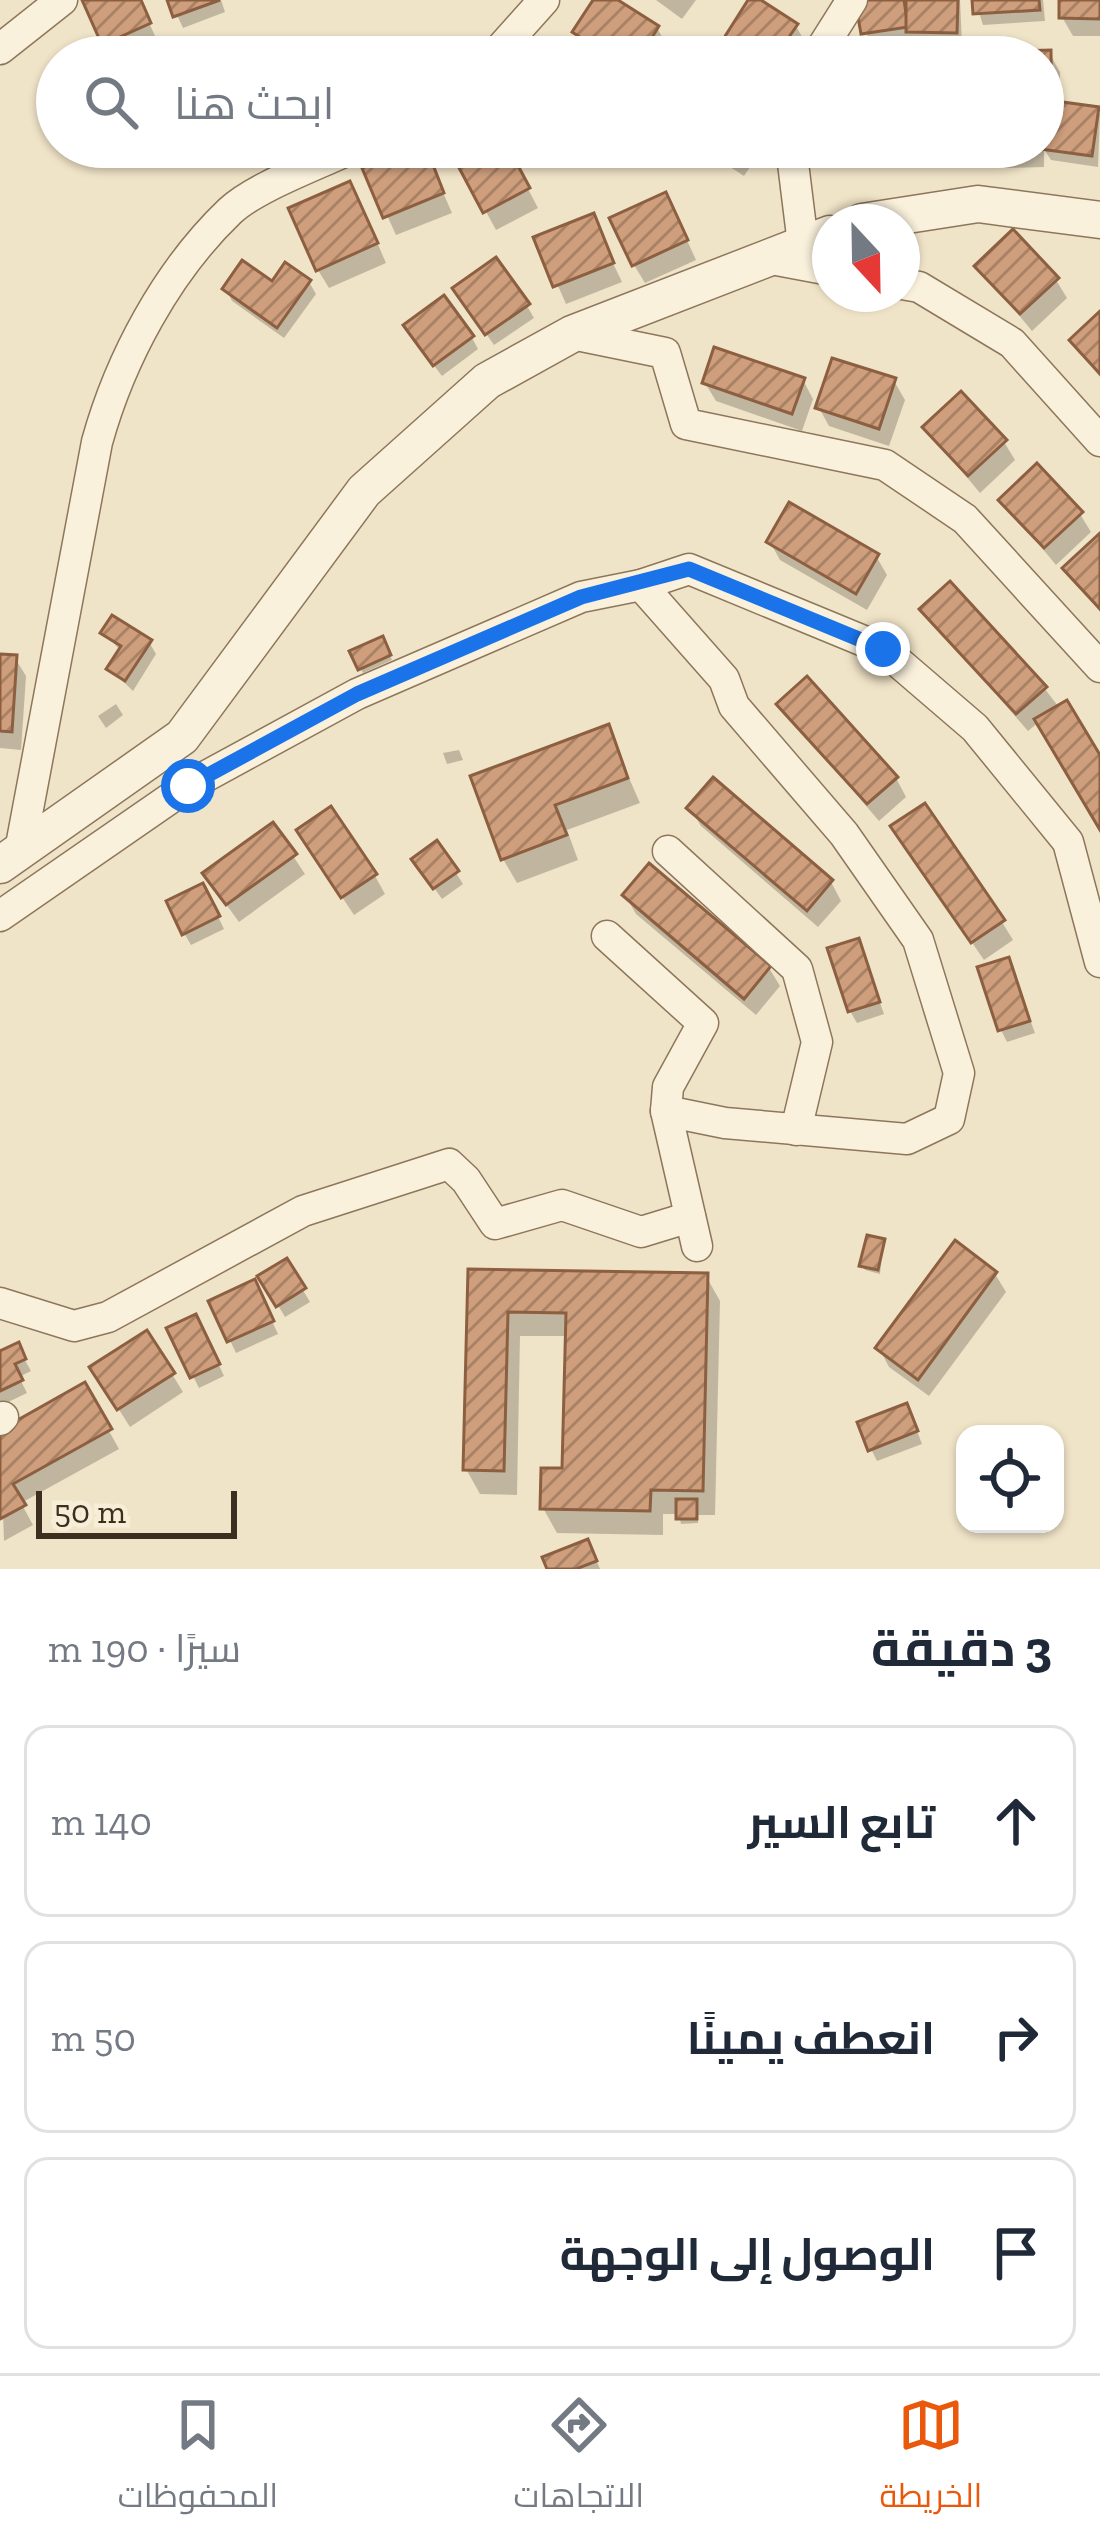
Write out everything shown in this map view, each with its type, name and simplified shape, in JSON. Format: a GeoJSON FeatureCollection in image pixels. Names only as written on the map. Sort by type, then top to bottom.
{"type":"FeatureCollection","features":[{"type":"Feature","properties":{"kind":"street"},"geometry":{"type":"LineString","coordinates":[[0,50],[62,0]]}},
{"type":"Feature","properties":{"kind":"street"},"geometry":{"type":"LineString","coordinates":[[512,36],[544,0]]}},
{"type":"Feature","properties":{"kind":"street"},"geometry":{"type":"LineString","coordinates":[[829,36],[852,0]]}},
{"type":"Feature","properties":{"kind":"street"},"geometry":{"type":"LineString","coordinates":[[10,858],[111,393],[141,326],[232,208],[312,168]]}},
{"type":"Feature","properties":{"kind":"street"},"geometry":{"type":"LineString","coordinates":[[797,168],[812,221]]}},
{"type":"Feature","properties":{"kind":"street"},"geometry":{"type":"LineString","coordinates":[[920,213],[978,204],[1100,220]]}},
{"type":"Feature","properties":{"kind":"street"},"geometry":{"type":"LineString","coordinates":[[10,858],[182,737],[364,491],[487,382],[572,334],[812,241]]}},
{"type":"Feature","properties":{"kind":"street"},"geometry":{"type":"LineString","coordinates":[[766,258],[812,267]]}},
{"type":"Feature","properties":{"kind":"street"},"geometry":{"type":"LineString","coordinates":[[920,287],[1012,343],[1100,441]]}},
{"type":"Feature","properties":{"kind":"street"},"geometry":{"type":"LineString","coordinates":[[572,334],[665,353],[686,424],[886,465],[965,519],[1100,668]]}},
{"type":"Feature","properties":{"kind":"street"},"geometry":{"type":"LineString","coordinates":[[0,916],[188,786],[357,694],[581,597],[689,569],[883,649],[975,728],[1068,842],[1100,962]]}},
{"type":"Feature","properties":{"kind":"street"},"geometry":{"type":"LineString","coordinates":[[640,585],[724,679],[734,706],[844,834],[918,940],[959,1073],[950,1120],[907,1139],[796,1130],[666,1111]]}},
{"type":"Feature","properties":{"kind":"street"},"geometry":{"type":"LineString","coordinates":[[668,851],[797,970],[817,1042],[796,1130]]}},
{"type":"Feature","properties":{"kind":"street"},"geometry":{"type":"LineString","coordinates":[[0,1303],[74,1326],[108,1317],[304,1210],[448,1165],[466,1180],[495,1224],[562,1205],[641,1232],[694,1232],[666,1111],[668,1087],[704,1023],[607,937]]}},
{"type":"Feature","properties":{"kind":"building"},"geometry":{"type":"Polygon","coordinates":[[[82,0],[141,0],[151,23],[122,36],[98,36],[82,0]]]}},
{"type":"Feature","properties":{"kind":"building"},"geometry":{"type":"Polygon","coordinates":[[[167,0],[220,0],[173,17],[167,0]]]}},
{"type":"Feature","properties":{"kind":"building"},"geometry":{"type":"Polygon","coordinates":[[[593,0],[618,0],[659,26],[653,36],[578,36],[572,32],[593,0]]]}},
{"type":"Feature","properties":{"kind":"building"},"geometry":{"type":"Polygon","coordinates":[[[748,0],[761,0],[798,24],[790,36],[725,36],[748,0]]]}},
{"type":"Feature","properties":{"kind":"building"},"geometry":{"type":"Polygon","coordinates":[[[855,0],[904,0],[908,27],[861,34],[855,0]]]}},
{"type":"Feature","properties":{"kind":"building"},"geometry":{"type":"Polygon","coordinates":[[[906,0],[958,0],[957,33],[906,32],[906,0]]]}},
{"type":"Feature","properties":{"kind":"building"},"geometry":{"type":"Polygon","coordinates":[[[972,0],[1039,0],[1040,10],[973,14],[972,0]]]}},
{"type":"Feature","properties":{"kind":"building"},"geometry":{"type":"Polygon","coordinates":[[[1059,0],[1100,0],[1100,19],[1059,18],[1059,0]]]}},
{"type":"Feature","properties":{"kind":"building"},"geometry":{"type":"Polygon","coordinates":[[[1064,102],[1099,107],[1092,156],[1064,152],[1064,102]]]}},
{"type":"Feature","properties":{"kind":"building"},"geometry":{"type":"Polygon","coordinates":[[[362,168],[434,168],[444,193],[383,218],[362,168]]]}},
{"type":"Feature","properties":{"kind":"building"},"geometry":{"type":"Polygon","coordinates":[[[459,168],[519,168],[530,188],[483,213],[459,168]]]}},
{"type":"Feature","properties":{"kind":"building"},"geometry":{"type":"Polygon","coordinates":[[[350,181],[378,243],[316,271],[288,208],[350,181]]]}},
{"type":"Feature","properties":{"kind":"building"},"geometry":{"type":"Polygon","coordinates":[[[666,192],[688,240],[632,266],[609,218],[666,192]]]}},
{"type":"Feature","properties":{"kind":"building"},"geometry":{"type":"Polygon","coordinates":[[[594,213],[614,263],[553,287],[533,237],[594,213]]]}},
{"type":"Feature","properties":{"kind":"building"},"geometry":{"type":"Polygon","coordinates":[[[1013,229],[1059,278],[1020,314],[974,266],[1013,229]]]}},
{"type":"Feature","properties":{"kind":"building"},"geometry":{"type":"Polygon","coordinates":[[[496,257],[530,304],[485,335],[452,288],[496,257]]]}},
{"type":"Feature","properties":{"kind":"building"},"geometry":{"type":"Polygon","coordinates":[[[242,260],[272,281],[285,262],[311,280],[277,328],[222,289],[242,260]]]}},
{"type":"Feature","properties":{"kind":"building"},"geometry":{"type":"Polygon","coordinates":[[[444,295],[474,336],[433,366],[403,325],[444,295]]]}},
{"type":"Feature","properties":{"kind":"building"},"geometry":{"type":"Polygon","coordinates":[[[1100,311],[1100,374],[1069,340],[1100,311]]]}},
{"type":"Feature","properties":{"kind":"building"},"geometry":{"type":"Polygon","coordinates":[[[714,347],[805,378],[792,414],[702,383],[714,347]]]}},
{"type":"Feature","properties":{"kind":"building"},"geometry":{"type":"Polygon","coordinates":[[[832,358],[896,378],[879,429],[815,408],[832,358]]]}},
{"type":"Feature","properties":{"kind":"building"},"geometry":{"type":"Polygon","coordinates":[[[961,391],[1007,440],[968,476],[922,427],[961,391]]]}},
{"type":"Feature","properties":{"kind":"building"},"geometry":{"type":"Polygon","coordinates":[[[1037,463],[1083,512],[1044,548],[998,500],[1037,463]]]}},
{"type":"Feature","properties":{"kind":"building"},"geometry":{"type":"Polygon","coordinates":[[[789,502],[879,554],[856,594],[766,542],[789,502]]]}},
{"type":"Feature","properties":{"kind":"building"},"geometry":{"type":"Polygon","coordinates":[[[1100,533],[1100,609],[1062,568],[1100,533]]]}},
{"type":"Feature","properties":{"kind":"building"},"geometry":{"type":"Polygon","coordinates":[[[950,581],[1047,687],[1016,714],[919,609],[950,581]]]}},
{"type":"Feature","properties":{"kind":"building"},"geometry":{"type":"Polygon","coordinates":[[[112,615],[152,640],[125,681],[106,669],[121,646],[100,633],[112,615]]]}},
{"type":"Feature","properties":{"kind":"building"},"geometry":{"type":"Polygon","coordinates":[[[383,636],[391,655],[358,670],[349,651],[383,636]]]}},
{"type":"Feature","properties":{"kind":"building"},"geometry":{"type":"Polygon","coordinates":[[[0,654],[17,655],[12,732],[0,731],[0,654]]]}},
{"type":"Feature","properties":{"kind":"building"},"geometry":{"type":"Polygon","coordinates":[[[807,676],[898,777],[867,804],[776,704],[807,676]]]}},
{"type":"Feature","properties":{"kind":"building"},"geometry":{"type":"Polygon","coordinates":[[[1067,700],[1100,755],[1100,830],[1034,719],[1067,700]]]}},
{"type":"Feature","properties":{"kind":"building"},"geometry":{"type":"Polygon","coordinates":[[[609,724],[628,778],[555,805],[567,835],[501,860],[470,776],[609,724]]]}},
{"type":"Feature","properties":{"kind":"building"},"geometry":{"type":"Polygon","coordinates":[[[713,777],[833,880],[807,911],[686,808],[713,777]]]}},
{"type":"Feature","properties":{"kind":"building"},"geometry":{"type":"Polygon","coordinates":[[[925,803],[1005,920],[971,943],[890,826],[925,803]]]}},
{"type":"Feature","properties":{"kind":"building"},"geometry":{"type":"Polygon","coordinates":[[[331,806],[377,874],[341,898],[296,830],[331,806]]]}},
{"type":"Feature","properties":{"kind":"building"},"geometry":{"type":"Polygon","coordinates":[[[273,822],[297,854],[226,905],[202,873],[273,822]]]}},
{"type":"Feature","properties":{"kind":"building"},"geometry":{"type":"Polygon","coordinates":[[[437,840],[459,871],[433,889],[411,859],[437,840]]]}},
{"type":"Feature","properties":{"kind":"building"},"geometry":{"type":"Polygon","coordinates":[[[649,863],[771,966],[744,999],[622,895],[649,863]]]}},
{"type":"Feature","properties":{"kind":"building"},"geometry":{"type":"Polygon","coordinates":[[[203,883],[220,916],[182,935],[166,901],[203,883]]]}},
{"type":"Feature","properties":{"kind":"building"},"geometry":{"type":"Polygon","coordinates":[[[859,938],[880,1002],[848,1012],[827,948],[859,938]]]}},
{"type":"Feature","properties":{"kind":"building"},"geometry":{"type":"Polygon","coordinates":[[[1009,957],[1030,1021],[998,1031],[977,967],[1009,957]]]}},
{"type":"Feature","properties":{"kind":"building"},"geometry":{"type":"Polygon","coordinates":[[[867,1235],[885,1239],[878,1270],[859,1266],[867,1235]]]}},
{"type":"Feature","properties":{"kind":"building"},"geometry":{"type":"Polygon","coordinates":[[[955,1240],[997,1272],[918,1380],[875,1348],[955,1240]]]}},
{"type":"Feature","properties":{"kind":"building"},"geometry":{"type":"Polygon","coordinates":[[[287,1258],[306,1288],[276,1307],[257,1276],[287,1258]]]}},
{"type":"Feature","properties":{"kind":"building"},"geometry":{"type":"Polygon","coordinates":[[[468,1269],[708,1273],[703,1491],[651,1490],[650,1511],[540,1509],[541,1468],[562,1468],[566,1313],[508,1312],[504,1471],[463,1470],[468,1269]]]}},
{"type":"Feature","properties":{"kind":"building"},"geometry":{"type":"Polygon","coordinates":[[[255,1279],[274,1321],[227,1342],[208,1301],[255,1279]]]}},
{"type":"Feature","properties":{"kind":"building"},"geometry":{"type":"Polygon","coordinates":[[[196,1314],[220,1364],[190,1378],[166,1328],[196,1314]]]}},
{"type":"Feature","properties":{"kind":"building"},"geometry":{"type":"Polygon","coordinates":[[[147,1330],[175,1373],[117,1410],[89,1367],[147,1330]]]}},
{"type":"Feature","properties":{"kind":"building"},"geometry":{"type":"Polygon","coordinates":[[[19,1342],[26,1359],[15,1364],[23,1380],[0,1391],[0,1351],[19,1342]]]}},
{"type":"Feature","properties":{"kind":"building"},"geometry":{"type":"Polygon","coordinates":[[[85,1382],[112,1429],[13,1484],[26,1505],[0,1519],[0,1430],[85,1382]]]}},
{"type":"Feature","properties":{"kind":"building"},"geometry":{"type":"Polygon","coordinates":[[[907,1403],[918,1431],[868,1451],[857,1422],[907,1403]]]}},
{"type":"Feature","properties":{"kind":"building"},"geometry":{"type":"Polygon","coordinates":[[[676,1499],[697,1499],[697,1519],[676,1519],[676,1499]]]}},
{"type":"Feature","properties":{"kind":"building"},"geometry":{"type":"Polygon","coordinates":[[[588,1539],[597,1561],[576,1569],[547,1569],[542,1557],[588,1539]]]}},
{"type":"Feature","properties":{"kind":"route"},"geometry":{"type":"LineString","coordinates":[[188,786],[357,694],[581,597],[689,569],[883,649]]}}]}
